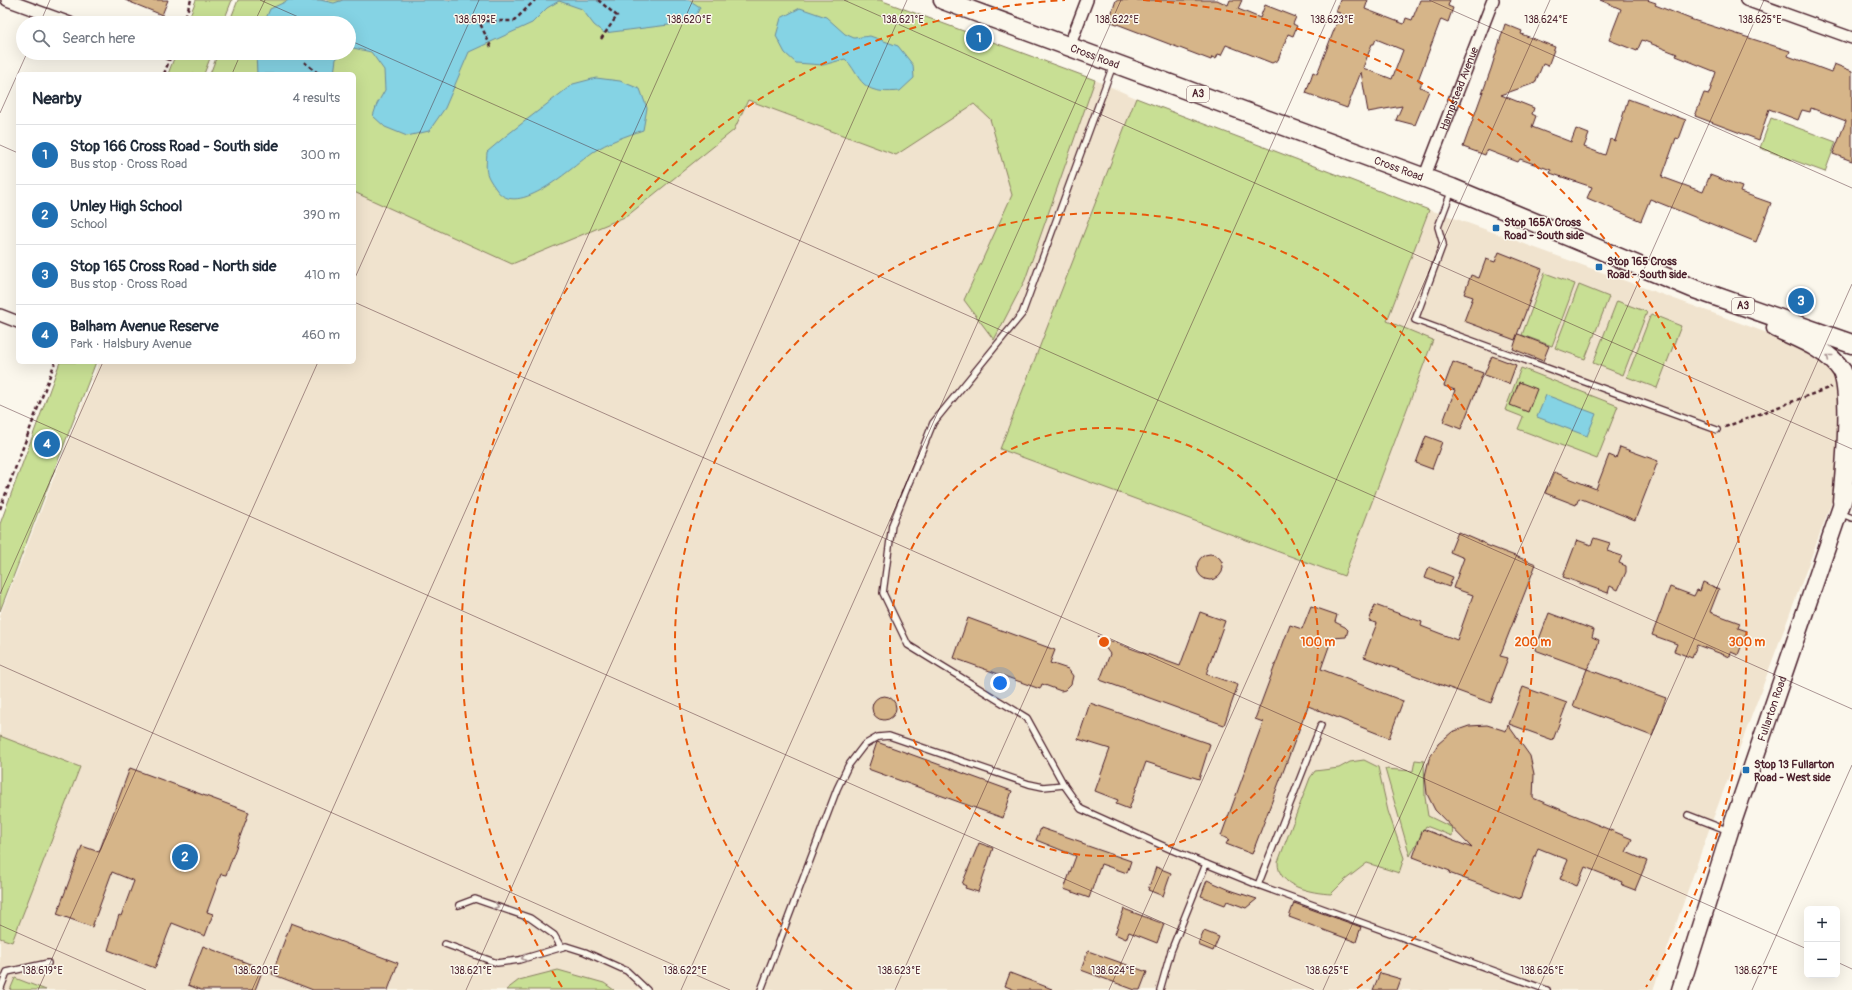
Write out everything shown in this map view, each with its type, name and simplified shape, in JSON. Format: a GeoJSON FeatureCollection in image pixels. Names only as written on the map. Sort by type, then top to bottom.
{"type":"FeatureCollection","features":[{"type":"Feature","properties":{"kind":"highway","name":"Cross Road"},"geometry":{"type":"LineString","coordinates":[[943,0],[1452,188],[1692,288],[1852,344]]}},
{"type":"Feature","properties":{"kind":"highway"},"geometry":{"type":"LineString","coordinates":[[1692,288],[1811,345],[1831,358],[1843,371],[1848,384],[1850,407],[1846,506]]}},
{"type":"Feature","properties":{"kind":"main road","name":"Fullarton Road"},"geometry":{"type":"LineString","coordinates":[[1680,990],[1730,831],[1846,506],[1852,474]]}},
{"type":"Feature","properties":{"kind":"street"},"geometry":{"type":"LineString","coordinates":[[7,0],[51,16]]}},
{"type":"Feature","properties":{"kind":"street"},"geometry":{"type":"LineString","coordinates":[[1069,47],[1087,0]]}},
{"type":"Feature","properties":{"kind":"street","name":"Hampstead Avenue"},"geometry":{"type":"LineString","coordinates":[[1424,178],[1493,0]]}},
{"type":"Feature","properties":{"kind":"street"},"geometry":{"type":"LineString","coordinates":[[1746,0],[1852,38]]}},
{"type":"Feature","properties":{"kind":"street"},"geometry":{"type":"LineString","coordinates":[[0,315],[16,321]]}},
{"type":"Feature","properties":{"kind":"lane"},"geometry":{"type":"LineString","coordinates":[[1114,63],[1022,314],[933,423],[892,525],[883,593],[908,645],[1027,718],[1064,785],[1081,809],[1172,850],[1258,885],[1547,990]]}},
{"type":"Feature","properties":{"kind":"lane"},"geometry":{"type":"LineString","coordinates":[[1452,188],[1438,227],[1444,244],[1415,320],[1716,430]]}},
{"type":"Feature","properties":{"kind":"lane"},"geometry":{"type":"LineString","coordinates":[[1258,885],[1321,724]]}},
{"type":"Feature","properties":{"kind":"lane"},"geometry":{"type":"LineString","coordinates":[[761,990],[837,789],[848,766],[857,753],[872,739],[889,736],[1029,784],[1043,787],[1064,785]]}},
{"type":"Feature","properties":{"kind":"lane"},"geometry":{"type":"LineString","coordinates":[[1688,815],[1730,831]]}},
{"type":"Feature","properties":{"kind":"lane"},"geometry":{"type":"LineString","coordinates":[[1160,990],[1171,951],[1206,864]]}},
{"type":"Feature","properties":{"kind":"lane"},"geometry":{"type":"LineString","coordinates":[[459,905],[475,899],[530,918],[554,935],[561,947]]}},
{"type":"Feature","properties":{"kind":"lane"},"geometry":{"type":"LineString","coordinates":[[445,944],[497,963],[518,960],[566,946],[586,952],[627,971],[647,990]]}},
{"type":"Feature","properties":{"kind":"lane"},"geometry":{"type":"LineString","coordinates":[[0,990],[7,972],[48,962]]}},
{"type":"Feature","properties":{"kind":"path"},"geometry":{"type":"LineString","coordinates":[[185,16],[191,0]]}},
{"type":"Feature","properties":{"kind":"path"},"geometry":{"type":"LineString","coordinates":[[491,47],[479,21],[514,20],[535,0]]}},
{"type":"Feature","properties":{"kind":"path"},"geometry":{"type":"LineString","coordinates":[[598,0],[617,16],[601,39]]}},
{"type":"Feature","properties":{"kind":"path"},"geometry":{"type":"LineString","coordinates":[[165,72],[169,60]]}},
{"type":"Feature","properties":{"kind":"path"},"geometry":{"type":"LineString","coordinates":[[304,62],[316,72]]}},
{"type":"Feature","properties":{"kind":"path"},"geometry":{"type":"LineString","coordinates":[[0,509],[54,364]]}},
{"type":"Feature","properties":{"kind":"path"},"geometry":{"type":"LineString","coordinates":[[1716,430],[1831,387]]}},
{"type":"Feature","properties":{"kind":"shaded area"},"geometry":{"type":"Polygon","coordinates":[[[880,0],[1095,80],[1136,98],[1429,210],[1838,359],[1852,371],[1852,448],[1711,824],[1653,990],[0,990],[0,615],[98,364],[356,364],[356,72],[354,72],[351,60],[356,60],[356,23],[880,0]]]}},
{"type":"Feature","properties":{"kind":"green space"},"geometry":{"type":"Polygon","coordinates":[[[196,0],[232,0],[226,16],[190,16],[196,0]]]}},
{"type":"Feature","properties":{"kind":"green space"},"geometry":{"type":"Polygon","coordinates":[[[238,0],[880,0],[1095,80],[1025,280],[994,340],[964,300],[1012,195],[990,119],[974,104],[896,155],[748,100],[734,130],[627,216],[512,264],[356,193],[356,72],[211,72],[215,60],[356,60],[356,16],[232,16],[238,0]]]}},
{"type":"Feature","properties":{"kind":"green space"},"geometry":{"type":"Polygon","coordinates":[[[173,60],[209,60],[205,72],[169,72],[173,60]]]}},
{"type":"Feature","properties":{"kind":"green space"},"geometry":{"type":"Polygon","coordinates":[[[1136,98],[1429,210],[1387,321],[1433,340],[1344,576],[1000,449],[1136,98]]]}},
{"type":"Feature","properties":{"kind":"green space"},"geometry":{"type":"Polygon","coordinates":[[[1771,118],[1836,142],[1825,172],[1760,148],[1771,118]]]}},
{"type":"Feature","properties":{"kind":"green space"},"geometry":{"type":"Polygon","coordinates":[[[1545,273],[1575,284],[1552,346],[1522,335],[1545,273]]]}},
{"type":"Feature","properties":{"kind":"green space"},"geometry":{"type":"Polygon","coordinates":[[[1579,285],[1609,297],[1585,359],[1555,348],[1579,285]]]}},
{"type":"Feature","properties":{"kind":"green space"},"geometry":{"type":"Polygon","coordinates":[[[1617,301],[1647,312],[1623,375],[1593,363],[1617,301]]]}},
{"type":"Feature","properties":{"kind":"green space"},"geometry":{"type":"Polygon","coordinates":[[[1651,314],[1681,326],[1657,388],[1627,377],[1651,314]]]}},
{"type":"Feature","properties":{"kind":"green space"},"geometry":{"type":"Polygon","coordinates":[[[59,364],[95,364],[0,611],[0,524],[59,364]]]}},
{"type":"Feature","properties":{"kind":"green space"},"geometry":{"type":"Polygon","coordinates":[[[1521,368],[1618,406],[1597,459],[1518,429],[1523,417],[1505,410],[1521,368]]]}},
{"type":"Feature","properties":{"kind":"green space"},"geometry":{"type":"Polygon","coordinates":[[[0,736],[80,767],[12,942],[0,938],[0,736]]]}},
{"type":"Feature","properties":{"kind":"green space"},"geometry":{"type":"Polygon","coordinates":[[[1364,760],[1378,767],[1388,811],[1404,858],[1399,873],[1367,863],[1345,880],[1331,894],[1306,890],[1289,883],[1279,871],[1278,862],[1310,778],[1315,771],[1339,768],[1350,762],[1364,760]]]}},
{"type":"Feature","properties":{"kind":"green space"},"geometry":{"type":"Polygon","coordinates":[[[1415,760],[1424,761],[1425,797],[1428,816],[1453,828],[1452,836],[1426,826],[1410,856],[1385,769],[1413,771],[1415,760]]]}},
{"type":"Feature","properties":{"kind":"green space"},"geometry":{"type":"Polygon","coordinates":[[[558,970],[604,983],[614,990],[506,990],[519,980],[558,970]]]}},
{"type":"Feature","properties":{"kind":"green space"},"geometry":{"type":"Polygon","coordinates":[[[15,978],[46,990],[10,990],[15,978]]]}},
{"type":"Feature","properties":{"kind":"water"},"geometry":{"type":"Polygon","coordinates":[[[289,0],[320,0],[334,3],[343,0],[689,0],[700,7],[693,22],[604,33],[594,25],[582,9],[559,1],[547,8],[532,23],[469,52],[445,108],[429,131],[407,136],[385,127],[373,116],[377,104],[385,90],[384,70],[371,52],[356,49],[356,16],[267,16],[270,9],[289,0]]]}},
{"type":"Feature","properties":{"kind":"water"},"geometry":{"type":"Polygon","coordinates":[[[800,8],[826,17],[845,34],[854,38],[870,36],[898,46],[913,65],[914,78],[900,91],[881,91],[872,89],[864,84],[845,59],[823,65],[796,63],[785,53],[776,36],[781,18],[800,8]]]}},
{"type":"Feature","properties":{"kind":"water"},"geometry":{"type":"Polygon","coordinates":[[[256,60],[336,60],[334,72],[257,72],[256,60]]]}},
{"type":"Feature","properties":{"kind":"water"},"geometry":{"type":"Polygon","coordinates":[[[596,78],[620,81],[640,89],[647,108],[643,130],[599,148],[545,188],[531,195],[517,199],[505,197],[496,189],[489,179],[486,168],[487,152],[573,84],[596,78]]]}},
{"type":"Feature","properties":{"kind":"water"},"geometry":{"type":"Polygon","coordinates":[[[1546,395],[1596,414],[1587,436],[1537,417],[1546,395]]]}},
{"type":"Feature","properties":{"kind":"building"},"geometry":{"type":"Polygon","coordinates":[[[125,0],[168,0],[162,15],[125,0]]]}},
{"type":"Feature","properties":{"kind":"building"},"geometry":{"type":"Polygon","coordinates":[[[1116,0],[1217,0],[1228,5],[1230,0],[1242,0],[1238,9],[1260,18],[1265,5],[1296,17],[1293,24],[1297,26],[1293,36],[1288,34],[1278,60],[1272,63],[1226,45],[1221,55],[1218,54],[1216,59],[1212,57],[1211,60],[1109,21],[1116,0]]]}},
{"type":"Feature","properties":{"kind":"building"},"geometry":{"type":"Polygon","coordinates":[[[1340,0],[1368,0],[1365,9],[1404,24],[1406,18],[1412,20],[1420,0],[1450,0],[1448,6],[1453,8],[1448,22],[1441,19],[1418,80],[1422,82],[1420,87],[1429,91],[1415,125],[1396,120],[1402,106],[1368,112],[1361,72],[1347,108],[1306,93],[1313,72],[1317,74],[1336,25],[1340,13],[1336,12],[1340,0]],[[1376,39],[1374,44],[1372,44],[1363,68],[1392,79],[1403,50],[1376,39]]]}},
{"type":"Feature","properties":{"kind":"building"},"geometry":{"type":"Polygon","coordinates":[[[1600,0],[1647,0],[1656,3],[1655,5],[1693,20],[1790,51],[1788,56],[1831,72],[1834,64],[1852,71],[1852,161],[1833,154],[1846,121],[1811,108],[1810,112],[1802,110],[1798,120],[1769,109],[1759,140],[1695,116],[1704,93],[1709,94],[1716,72],[1642,40],[1637,51],[1609,40],[1621,9],[1600,0]]]}},
{"type":"Feature","properties":{"kind":"building"},"geometry":{"type":"Polygon","coordinates":[[[1505,24],[1522,31],[1521,34],[1555,47],[1548,66],[1543,64],[1535,83],[1501,95],[1534,108],[1532,114],[1536,116],[1532,127],[1571,142],[1576,129],[1589,134],[1584,147],[1605,155],[1610,139],[1615,141],[1628,99],[1686,120],[1679,139],[1676,138],[1662,177],[1703,192],[1710,175],[1742,187],[1740,192],[1771,203],[1756,242],[1650,199],[1641,221],[1587,198],[1592,187],[1550,173],[1551,170],[1520,159],[1518,162],[1487,150],[1485,155],[1463,147],[1491,69],[1505,24]]]}},
{"type":"Feature","properties":{"kind":"building"},"geometry":{"type":"Polygon","coordinates":[[[1499,252],[1542,269],[1515,340],[1464,321],[1473,297],[1464,294],[1471,275],[1479,278],[1486,259],[1495,262],[1499,252]]]}},
{"type":"Feature","properties":{"kind":"building"},"geometry":{"type":"Polygon","coordinates":[[[1518,334],[1549,346],[1543,361],[1513,349],[1518,334]]]}},
{"type":"Feature","properties":{"kind":"building"},"geometry":{"type":"Polygon","coordinates":[[[1492,356],[1516,365],[1509,384],[1484,375],[1492,356]]]}},
{"type":"Feature","properties":{"kind":"building"},"geometry":{"type":"Polygon","coordinates":[[[1453,362],[1483,373],[1461,429],[1443,422],[1455,390],[1444,386],[1453,362]]]}},
{"type":"Feature","properties":{"kind":"building"},"geometry":{"type":"Polygon","coordinates":[[[1519,382],[1537,389],[1528,412],[1510,405],[1519,382]]]}},
{"type":"Feature","properties":{"kind":"building"},"geometry":{"type":"Polygon","coordinates":[[[1426,436],[1442,442],[1432,469],[1416,463],[1426,436]]]}},
{"type":"Feature","properties":{"kind":"building"},"geometry":{"type":"Polygon","coordinates":[[[1620,447],[1658,461],[1635,520],[1579,498],[1576,505],[1545,493],[1554,472],[1596,489],[1609,455],[1616,458],[1620,447]]]}},
{"type":"Feature","properties":{"kind":"building"},"geometry":{"type":"Polygon","coordinates":[[[1458,532],[1486,545],[1536,564],[1500,656],[1508,658],[1491,703],[1364,657],[1377,623],[1369,621],[1375,605],[1422,622],[1421,626],[1457,640],[1473,595],[1453,588],[1464,558],[1450,552],[1458,532]]]}},
{"type":"Feature","properties":{"kind":"building"},"geometry":{"type":"Polygon","coordinates":[[[1594,538],[1610,543],[1607,551],[1622,556],[1619,563],[1626,566],[1626,572],[1618,590],[1610,586],[1608,593],[1563,577],[1577,540],[1591,545],[1594,538]]]}},
{"type":"Feature","properties":{"kind":"building"},"geometry":{"type":"Polygon","coordinates":[[[1210,554],[1219,558],[1223,567],[1219,576],[1210,580],[1201,576],[1197,567],[1201,558],[1210,554]]]}},
{"type":"Feature","properties":{"kind":"building"},"geometry":{"type":"Polygon","coordinates":[[[1429,567],[1453,577],[1449,587],[1425,578],[1429,567]]]}},
{"type":"Feature","properties":{"kind":"building"},"geometry":{"type":"Polygon","coordinates":[[[1703,582],[1719,589],[1710,612],[1740,623],[1738,628],[1747,631],[1738,655],[1731,652],[1730,657],[1697,645],[1692,658],[1674,651],[1677,644],[1652,635],[1670,587],[1694,596],[1697,590],[1700,591],[1703,582]]]}},
{"type":"Feature","properties":{"kind":"building"},"geometry":{"type":"Polygon","coordinates":[[[1311,606],[1337,615],[1335,622],[1348,630],[1346,637],[1332,638],[1321,669],[1403,701],[1389,738],[1308,706],[1252,854],[1226,844],[1229,839],[1221,836],[1263,722],[1255,719],[1290,625],[1302,629],[1311,606]]]}},
{"type":"Feature","properties":{"kind":"building"},"geometry":{"type":"Polygon","coordinates":[[[1200,612],[1225,621],[1206,674],[1238,685],[1224,725],[1100,680],[1110,654],[1097,636],[1180,666],[1200,612]]]}},
{"type":"Feature","properties":{"kind":"building"},"geometry":{"type":"Polygon","coordinates":[[[1549,613],[1594,630],[1592,637],[1599,640],[1594,657],[1587,669],[1535,650],[1549,613]]]}},
{"type":"Feature","properties":{"kind":"building"},"geometry":{"type":"Polygon","coordinates":[[[968,618],[1055,650],[1050,663],[1068,669],[1073,676],[1071,684],[1065,690],[1061,691],[1042,684],[1040,689],[954,658],[968,618]]]}},
{"type":"Feature","properties":{"kind":"building"},"geometry":{"type":"Polygon","coordinates":[[[1587,669],[1666,698],[1652,736],[1573,706],[1587,669]]]}},
{"type":"Feature","properties":{"kind":"building"},"geometry":{"type":"Polygon","coordinates":[[[1523,687],[1567,703],[1553,740],[1509,724],[1523,687]]]}},
{"type":"Feature","properties":{"kind":"building"},"geometry":{"type":"Polygon","coordinates":[[[884,696],[893,699],[896,708],[893,717],[884,720],[875,717],[872,708],[875,699],[884,696]]]}},
{"type":"Feature","properties":{"kind":"building"},"geometry":{"type":"Polygon","coordinates":[[[1090,703],[1210,744],[1199,779],[1146,762],[1129,809],[1116,804],[1118,800],[1095,791],[1110,749],[1078,739],[1090,703]]]}},
{"type":"Feature","properties":{"kind":"building"},"geometry":{"type":"Polygon","coordinates":[[[1487,725],[1506,731],[1508,725],[1530,756],[1534,774],[1533,798],[1632,839],[1626,852],[1647,861],[1635,890],[1622,885],[1623,882],[1585,867],[1577,886],[1560,879],[1568,860],[1538,848],[1520,899],[1449,873],[1450,871],[1413,857],[1423,829],[1472,848],[1435,810],[1427,794],[1425,776],[1429,759],[1438,744],[1452,732],[1469,726],[1487,725]]]}},
{"type":"Feature","properties":{"kind":"building"},"geometry":{"type":"Polygon","coordinates":[[[877,742],[1012,791],[1003,818],[868,769],[877,742]]]}},
{"type":"Feature","properties":{"kind":"building"},"geometry":{"type":"Polygon","coordinates":[[[130,768],[249,812],[226,875],[221,874],[207,912],[213,914],[205,936],[172,923],[155,968],[108,950],[119,915],[121,916],[134,881],[112,872],[92,927],[57,914],[82,846],[99,852],[130,768]]]}},
{"type":"Feature","properties":{"kind":"building"},"geometry":{"type":"Polygon","coordinates":[[[1041,828],[1131,861],[1127,873],[1101,864],[1089,898],[1064,889],[1076,856],[1036,840],[1041,828]]]}},
{"type":"Feature","properties":{"kind":"building"},"geometry":{"type":"Polygon","coordinates":[[[979,843],[993,848],[978,892],[965,888],[966,886],[962,884],[979,843]]]}},
{"type":"Feature","properties":{"kind":"building"},"geometry":{"type":"Polygon","coordinates":[[[1156,867],[1171,873],[1163,896],[1148,890],[1156,867]]]}},
{"type":"Feature","properties":{"kind":"building"},"geometry":{"type":"Polygon","coordinates":[[[1207,880],[1257,899],[1246,908],[1227,901],[1225,905],[1201,896],[1207,880]]]}},
{"type":"Feature","properties":{"kind":"building"},"geometry":{"type":"Polygon","coordinates":[[[1294,903],[1361,927],[1356,942],[1289,917],[1294,903]]]}},
{"type":"Feature","properties":{"kind":"building"},"geometry":{"type":"Polygon","coordinates":[[[1124,909],[1164,924],[1157,943],[1129,932],[1126,939],[1115,934],[1124,909]]]}},
{"type":"Feature","properties":{"kind":"building"},"geometry":{"type":"Polygon","coordinates":[[[291,923],[398,963],[388,990],[313,990],[272,974],[291,923]]]}},
{"type":"Feature","properties":{"kind":"building"},"geometry":{"type":"Polygon","coordinates":[[[1204,931],[1219,937],[1213,951],[1198,945],[1204,931]]]}},
{"type":"Feature","properties":{"kind":"building"},"geometry":{"type":"Polygon","coordinates":[[[203,946],[263,969],[255,990],[201,990],[188,985],[203,946]]]}},
{"type":"Feature","properties":{"kind":"building"},"geometry":{"type":"Polygon","coordinates":[[[1088,951],[1147,972],[1140,990],[1135,990],[1081,970],[1088,951]]]}},
{"type":"Feature","properties":{"kind":"building"},"geometry":{"type":"Polygon","coordinates":[[[1010,973],[1052,989],[1015,990],[1005,986],[1010,973]]]}},
{"type":"Feature","properties":{"kind":"building"},"geometry":{"type":"Polygon","coordinates":[[[1380,973],[1401,979],[1397,990],[1373,990],[1380,973]]]}},
{"type":"Feature","properties":{"kind":"place","name":"Stop 166 Cross Road - South side"},"geometry":{"type":"Point","coordinates":[979,38]}},
{"type":"Feature","properties":{"kind":"place","name":"Stop 165A Cross Road - South side"},"geometry":{"type":"Point","coordinates":[1496,228]}},
{"type":"Feature","properties":{"kind":"place","name":"Stop 165 Cross Road - South side"},"geometry":{"type":"Point","coordinates":[1599,267]}},
{"type":"Feature","properties":{"kind":"place","name":"Stop 165 Cross Road - North side"},"geometry":{"type":"Point","coordinates":[1801,301]}},
{"type":"Feature","properties":{"kind":"place","name":"Balham Avenue Reserve"},"geometry":{"type":"Point","coordinates":[47,444]}},
{"type":"Feature","properties":{"kind":"place","name":"Stop 13 Fullarton Road - West side"},"geometry":{"type":"Point","coordinates":[1746,770]}},
{"type":"Feature","properties":{"kind":"place","name":"Unley High School"},"geometry":{"type":"Point","coordinates":[185,857]}}]}
